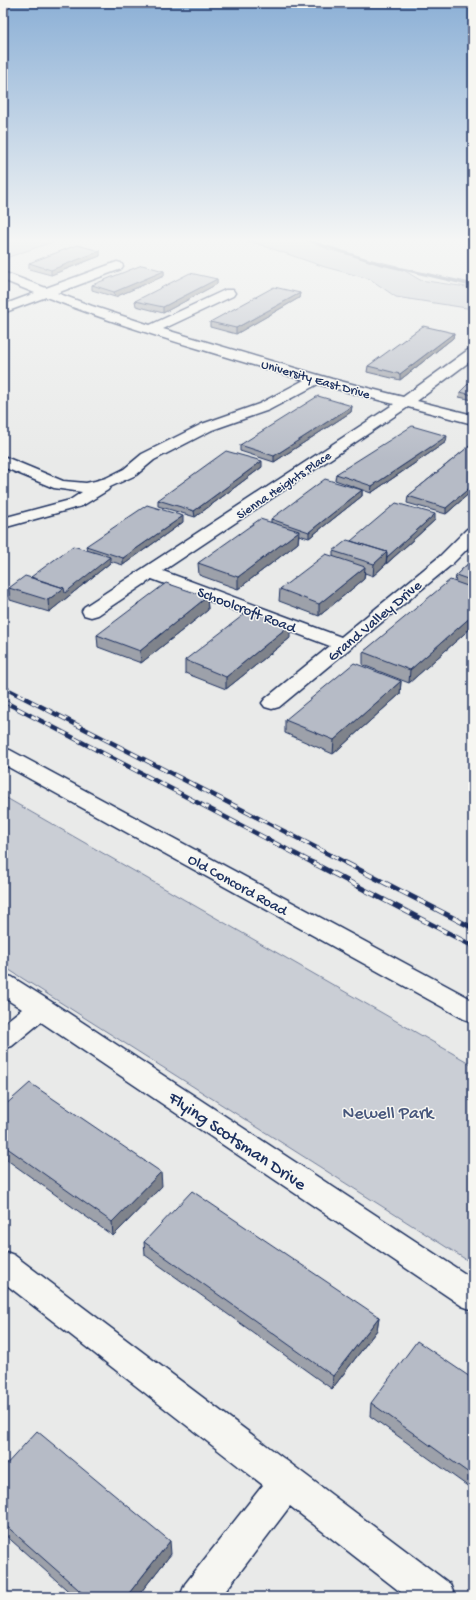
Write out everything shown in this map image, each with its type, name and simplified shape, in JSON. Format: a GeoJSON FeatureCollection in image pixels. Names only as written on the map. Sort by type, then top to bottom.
{"type":"FeatureCollection","features":[{"type":"Feature","properties":{"kind":"street","name":"University East Drive"},"geometry":{"type":"LineString","coordinates":[[98,313],[316,379],[473,420]]}},
{"type":"Feature","properties":{"kind":"street"},"geometry":{"type":"LineString","coordinates":[[151,330],[188,313]]}},
{"type":"Feature","properties":{"kind":"street","name":"Sienna Heights Place"},"geometry":{"type":"LineString","coordinates":[[91,611],[406,402],[473,353]]}},
{"type":"Feature","properties":{"kind":"street"},"geometry":{"type":"LineString","coordinates":[[3,523],[76,503],[130,472],[148,457],[207,427],[264,407],[316,379]]}},
{"type":"Feature","properties":{"kind":"street"},"geometry":{"type":"LineString","coordinates":[[3,460],[60,485],[86,488],[112,481]]}},
{"type":"Feature","properties":{"kind":"street","name":"Grand Valley Drive"},"geometry":{"type":"LineString","coordinates":[[272,704],[445,561],[473,533]]}},
{"type":"Feature","properties":{"kind":"street","name":"Schoolcroft Road"},"geometry":{"type":"LineString","coordinates":[[150,572],[344,645]]}},
{"type":"Feature","properties":{"kind":"street","name":"Old Concord Road"},"geometry":{"type":"LineString","coordinates":[[3,755],[473,1012]]}},
{"type":"Feature","properties":{"kind":"street","name":"Flying Scotsman Drive"},"geometry":{"type":"LineString","coordinates":[[3,984],[473,1296]]}},
{"type":"Feature","properties":{"kind":"street"},"geometry":{"type":"LineString","coordinates":[[3,1039],[41,1008]]}},
{"type":"Feature","properties":{"kind":"street"},"geometry":{"type":"LineString","coordinates":[[3,1264],[437,1597]]}},
{"type":"Feature","properties":{"kind":"street"},"geometry":{"type":"LineString","coordinates":[[198,1597],[287,1482]]}},
{"type":"Feature","properties":{"kind":"green space","name":"Newell Park"},"geometry":{"type":"Polygon","coordinates":[[[3,796],[473,1065],[473,1264],[3,966],[3,796]]]}},
{"type":"Feature","properties":{"kind":"building"},"geometry":{"type":"Polygon","coordinates":[[[227,313],[264,313],[236,328],[210,322],[227,313]]]}},
{"type":"Feature","properties":{"kind":"building"},"geometry":{"type":"Polygon","coordinates":[[[423,326],[454,333],[400,374],[368,366],[423,326]]]}},
{"type":"Feature","properties":{"kind":"building"},"geometry":{"type":"Polygon","coordinates":[[[473,379],[473,395],[460,392],[473,379]]]}},
{"type":"Feature","properties":{"kind":"building"},"geometry":{"type":"Polygon","coordinates":[[[318,396],[352,406],[274,456],[240,445],[318,396]]]}},
{"type":"Feature","properties":{"kind":"building"},"geometry":{"type":"Polygon","coordinates":[[[412,426],[447,436],[372,486],[336,474],[412,426]]]}},
{"type":"Feature","properties":{"kind":"building"},"geometry":{"type":"Polygon","coordinates":[[[473,443],[473,485],[446,508],[408,496],[473,443]]]}},
{"type":"Feature","properties":{"kind":"building"},"geometry":{"type":"Polygon","coordinates":[[[226,451],[262,461],[194,511],[158,500],[226,451]]]}},
{"type":"Feature","properties":{"kind":"building"},"geometry":{"type":"Polygon","coordinates":[[[325,479],[362,490],[309,532],[271,519],[325,479]]]}},
{"type":"Feature","properties":{"kind":"building"},"geometry":{"type":"Polygon","coordinates":[[[396,503],[435,514],[387,557],[387,552],[351,541],[396,503]]]}},
{"type":"Feature","properties":{"kind":"building"},"geometry":{"type":"Polygon","coordinates":[[[147,505],[183,516],[123,558],[86,546],[147,505]]]}},
{"type":"Feature","properties":{"kind":"building"},"geometry":{"type":"Polygon","coordinates":[[[260,519],[299,531],[238,577],[198,563],[260,519]]]}},
{"type":"Feature","properties":{"kind":"building"},"geometry":{"type":"Polygon","coordinates":[[[347,540],[387,552],[374,564],[333,551],[347,540]]]}},
{"type":"Feature","properties":{"kind":"building"},"geometry":{"type":"Polygon","coordinates":[[[73,546],[110,557],[65,593],[64,588],[31,577],[73,546]]]}},
{"type":"Feature","properties":{"kind":"building"},"geometry":{"type":"Polygon","coordinates":[[[326,554],[365,567],[319,604],[280,589],[326,554]]]}},
{"type":"Feature","properties":{"kind":"building"},"geometry":{"type":"Polygon","coordinates":[[[473,559],[473,581],[456,575],[473,559]]]}},
{"type":"Feature","properties":{"kind":"building"},"geometry":{"type":"Polygon","coordinates":[[[25,576],[64,588],[48,600],[9,588],[25,576]]]}},
{"type":"Feature","properties":{"kind":"building"},"geometry":{"type":"Polygon","coordinates":[[[450,580],[473,588],[473,615],[410,670],[363,652],[450,580]]]}},
{"type":"Feature","properties":{"kind":"building"},"geometry":{"type":"Polygon","coordinates":[[[166,583],[207,597],[140,651],[97,635],[166,583]]]}},
{"type":"Feature","properties":{"kind":"building"},"geometry":{"type":"Polygon","coordinates":[[[250,610],[290,625],[226,677],[185,660],[250,610]]]}},
{"type":"Feature","properties":{"kind":"building"},"geometry":{"type":"Polygon","coordinates":[[[354,663],[401,681],[334,740],[285,720],[354,663]]]}},
{"type":"Feature","properties":{"kind":"building"},"geometry":{"type":"Polygon","coordinates":[[[30,1083],[161,1172],[112,1222],[3,1145],[3,1107],[30,1083]]]}},
{"type":"Feature","properties":{"kind":"building"},"geometry":{"type":"Polygon","coordinates":[[[192,1191],[379,1317],[333,1376],[144,1242],[192,1191]]]}},
{"type":"Feature","properties":{"kind":"building"},"geometry":{"type":"Polygon","coordinates":[[[417,1341],[473,1379],[473,1476],[371,1403],[417,1341]]]}},
{"type":"Feature","properties":{"kind":"building"},"geometry":{"type":"Polygon","coordinates":[[[37,1431],[170,1541],[126,1597],[87,1597],[3,1523],[3,1468],[37,1431]]]}},
{"type":"Feature","properties":{"kind":"building"},"geometry":{"type":"Polygon","coordinates":[[[243,1591],[250,1597],[238,1597],[243,1591]]]}},
{"type":"Feature","properties":{"kind":"railway"},"geometry":{"type":"LineString","coordinates":[[3,687],[348,864]]}},
{"type":"Feature","properties":{"kind":"railway"},"geometry":{"type":"LineString","coordinates":[[3,701],[315,864]]}},
{"type":"Feature","properties":{"kind":"railway"},"geometry":{"type":"LineString","coordinates":[[313,863],[473,946]]}},
{"type":"Feature","properties":{"kind":"railway"},"geometry":{"type":"LineString","coordinates":[[346,863],[473,928]]}}]}
